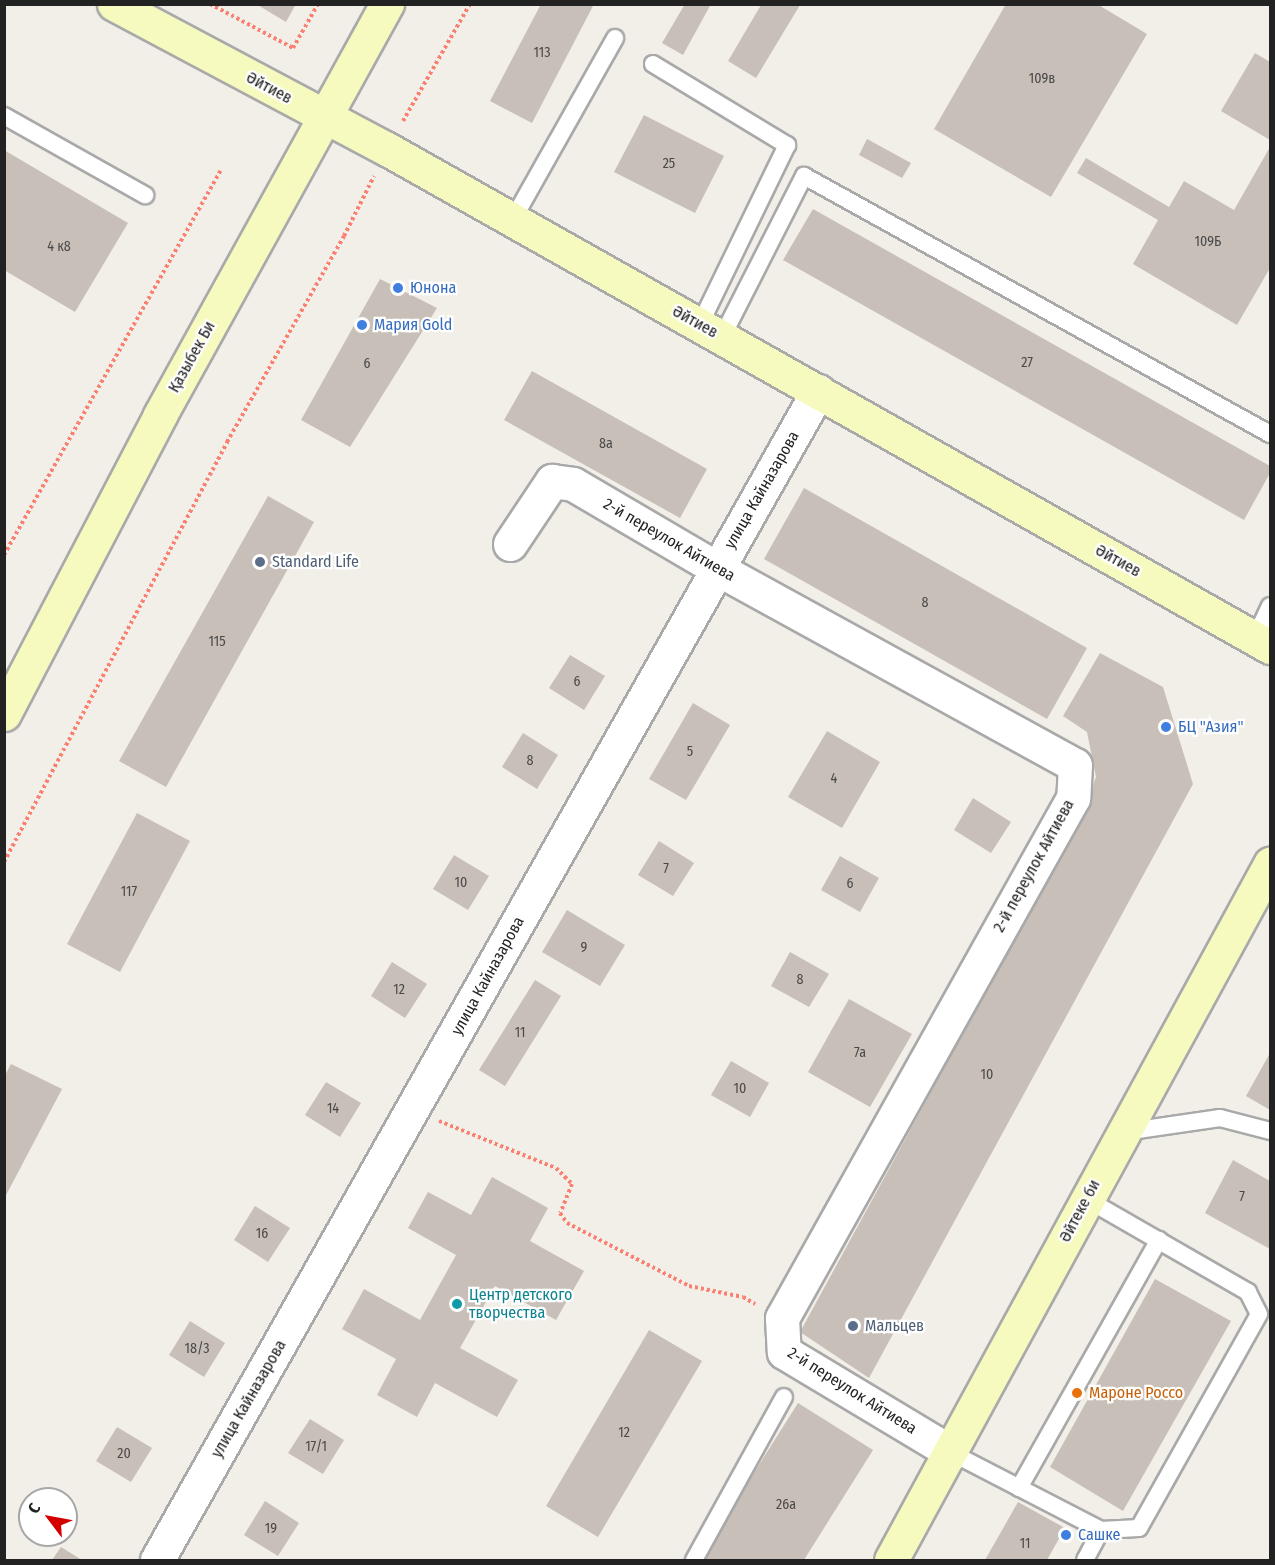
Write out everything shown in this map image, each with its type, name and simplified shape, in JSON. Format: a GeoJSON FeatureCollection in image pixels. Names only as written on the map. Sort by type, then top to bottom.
{"type":"FeatureCollection","features":[{"type":"Feature","properties":{"kind":"street","name":"Әйтиев"},"geometry":{"type":"LineString","coordinates":[[114,4],[387,149],[1263,643]]}},
{"type":"Feature","properties":{"kind":"street","name":"Қазыбек Би"},"geometry":{"type":"LineString","coordinates":[[4,714],[160,415],[387,4]]}},
{"type":"Feature","properties":{"kind":"street","name":"улица Кайназарова"},"geometry":{"type":"LineString","coordinates":[[157,1560],[818,391]]}},
{"type":"Feature","properties":{"kind":"street","name":"2-й переулок Айтиева"},"geometry":{"type":"LineString","coordinates":[[510,544],[552,481],[573,484],[718,569],[1075,765],[1073,798],[782,1318],[783,1352],[952,1453]]}},
{"type":"Feature","properties":{"kind":"street","name":"Әйтеке би"},"geometry":{"type":"LineString","coordinates":[[891,1560],[952,1453],[1121,1132],[1270,864]]}},
{"type":"Feature","properties":{"kind":"lane"},"geometry":{"type":"LineString","coordinates":[[512,221],[615,38]]}},
{"type":"Feature","properties":{"kind":"lane"},"geometry":{"type":"LineString","coordinates":[[653,64],[787,145],[711,331]]}},
{"type":"Feature","properties":{"kind":"lane"},"geometry":{"type":"LineString","coordinates":[[4,116],[145,195]]}},
{"type":"Feature","properties":{"kind":"lane"},"geometry":{"type":"LineString","coordinates":[[711,331],[804,176],[1270,434]]}},
{"type":"Feature","properties":{"kind":"lane"},"geometry":{"type":"LineString","coordinates":[[1263,643],[1270,606]]}},
{"type":"Feature","properties":{"kind":"lane"},"geometry":{"type":"LineString","coordinates":[[1121,1132],[1220,1118],[1270,1131]]}},
{"type":"Feature","properties":{"kind":"lane"},"geometry":{"type":"LineString","coordinates":[[952,1453],[1101,1530],[1139,1528],[1259,1314],[1248,1292],[1086,1198]]}},
{"type":"Feature","properties":{"kind":"lane"},"geometry":{"type":"LineString","coordinates":[[1019,1488],[1159,1240]]}},
{"type":"Feature","properties":{"kind":"lane"},"geometry":{"type":"LineString","coordinates":[[694,1560],[784,1397]]}},
{"type":"Feature","properties":{"kind":"lane"},"geometry":{"type":"LineString","coordinates":[[1085,1560],[1101,1530]]}},
{"type":"Feature","properties":{"kind":"path"},"geometry":{"type":"LineString","coordinates":[[210,4],[293,48],[318,4]]}},
{"type":"Feature","properties":{"kind":"path"},"geometry":{"type":"LineString","coordinates":[[4,862],[226,442],[344,236],[387,149],[470,4]]}},
{"type":"Feature","properties":{"kind":"path"},"geometry":{"type":"LineString","coordinates":[[4,555],[220,171]]}},
{"type":"Feature","properties":{"kind":"path"},"geometry":{"type":"LineString","coordinates":[[411,1111],[556,1168],[572,1184],[560,1213],[567,1223],[689,1286],[742,1297],[782,1318]]}},
{"type":"Feature","properties":{"kind":"building"},"geometry":{"type":"Polygon","coordinates":[[[256,4],[296,4],[286,22],[256,4]]]}},
{"type":"Feature","properties":{"kind":"building"},"geometry":{"type":"Polygon","coordinates":[[[541,4],[594,4],[532,123],[490,101],[541,4]]]}},
{"type":"Feature","properties":{"kind":"building"},"geometry":{"type":"Polygon","coordinates":[[[685,4],[711,4],[683,55],[662,43],[685,4]]]}},
{"type":"Feature","properties":{"kind":"building"},"geometry":{"type":"Polygon","coordinates":[[[1006,4],[1097,4],[1147,34],[1051,197],[934,129],[1006,4]]]}},
{"type":"Feature","properties":{"kind":"building"},"geometry":{"type":"Polygon","coordinates":[[[761,5],[800,5],[756,78],[728,61],[761,5]]]}},
{"type":"Feature","properties":{"kind":"building"},"geometry":{"type":"Polygon","coordinates":[[[1255,53],[1270,62],[1270,140],[1221,111],[1255,53]]]}},
{"type":"Feature","properties":{"kind":"building"},"geometry":{"type":"Polygon","coordinates":[[[644,115],[724,156],[695,213],[614,172],[644,115]]]}},
{"type":"Feature","properties":{"kind":"building"},"geometry":{"type":"Polygon","coordinates":[[[867,139],[911,163],[902,178],[859,155],[867,139]]]}},
{"type":"Feature","properties":{"kind":"building"},"geometry":{"type":"Polygon","coordinates":[[[1270,147],[1270,268],[1237,325],[1133,264],[1158,220],[1077,173],[1086,158],[1169,207],[1184,181],[1234,210],[1270,147]]]}},
{"type":"Feature","properties":{"kind":"building"},"geometry":{"type":"Polygon","coordinates":[[[4,150],[128,223],[75,312],[4,270],[4,150]]]}},
{"type":"Feature","properties":{"kind":"building"},"geometry":{"type":"Polygon","coordinates":[[[813,209],[1270,466],[1270,473],[1244,520],[783,260],[813,209]]]}},
{"type":"Feature","properties":{"kind":"building"},"geometry":{"type":"Polygon","coordinates":[[[380,279],[437,308],[350,447],[301,420],[380,279]]]}},
{"type":"Feature","properties":{"kind":"building"},"geometry":{"type":"Polygon","coordinates":[[[532,371],[707,469],[680,518],[504,420],[532,371]]]}},
{"type":"Feature","properties":{"kind":"building"},"geometry":{"type":"Polygon","coordinates":[[[804,488],[1087,648],[1047,719],[764,559],[804,488]]]}},
{"type":"Feature","properties":{"kind":"building"},"geometry":{"type":"Polygon","coordinates":[[[268,496],[314,522],[166,787],[119,761],[268,496]]]}},
{"type":"Feature","properties":{"kind":"building"},"geometry":{"type":"Polygon","coordinates":[[[1100,653],[1163,687],[1193,784],[869,1378],[800,1332],[1080,819],[1096,777],[1087,732],[1063,716],[1100,653]]]}},
{"type":"Feature","properties":{"kind":"building"},"geometry":{"type":"Polygon","coordinates":[[[570,655],[605,676],[584,710],[549,688],[570,655]]]}},
{"type":"Feature","properties":{"kind":"building"},"geometry":{"type":"Polygon","coordinates":[[[693,703],[730,725],[686,800],[649,779],[693,703]]]}},
{"type":"Feature","properties":{"kind":"building"},"geometry":{"type":"Polygon","coordinates":[[[827,731],[880,762],[842,828],[788,797],[827,731]]]}},
{"type":"Feature","properties":{"kind":"building"},"geometry":{"type":"Polygon","coordinates":[[[523,733],[558,755],[537,789],[502,767],[523,733]]]}},
{"type":"Feature","properties":{"kind":"building"},"geometry":{"type":"Polygon","coordinates":[[[973,798],[1011,822],[991,853],[954,830],[973,798]]]}},
{"type":"Feature","properties":{"kind":"building"},"geometry":{"type":"Polygon","coordinates":[[[137,813],[190,841],[120,972],[67,944],[137,813]]]}},
{"type":"Feature","properties":{"kind":"building"},"geometry":{"type":"Polygon","coordinates":[[[659,841],[694,863],[673,896],[638,875],[659,841]]]}},
{"type":"Feature","properties":{"kind":"building"},"geometry":{"type":"Polygon","coordinates":[[[454,855],[489,876],[468,910],[433,889],[454,855]]]}},
{"type":"Feature","properties":{"kind":"building"},"geometry":{"type":"Polygon","coordinates":[[[840,856],[879,878],[860,912],[821,890],[840,856]]]}},
{"type":"Feature","properties":{"kind":"building"},"geometry":{"type":"Polygon","coordinates":[[[567,910],[625,945],[600,986],[542,952],[567,910]]]}},
{"type":"Feature","properties":{"kind":"building"},"geometry":{"type":"Polygon","coordinates":[[[790,952],[829,974],[809,1007],[771,986],[790,952]]]}},
{"type":"Feature","properties":{"kind":"building"},"geometry":{"type":"Polygon","coordinates":[[[392,962],[427,984],[405,1018],[371,996],[392,962]]]}},
{"type":"Feature","properties":{"kind":"building"},"geometry":{"type":"Polygon","coordinates":[[[535,980],[561,996],[505,1086],[479,1070],[535,980]]]}},
{"type":"Feature","properties":{"kind":"building"},"geometry":{"type":"Polygon","coordinates":[[[849,999],[912,1034],[870,1107],[808,1072],[849,999]]]}},
{"type":"Feature","properties":{"kind":"building"},"geometry":{"type":"Polygon","coordinates":[[[1270,1053],[1270,1110],[1246,1096],[1270,1053]]]}},
{"type":"Feature","properties":{"kind":"building"},"geometry":{"type":"Polygon","coordinates":[[[731,1061],[769,1083],[750,1117],[711,1095],[731,1061]]]}},
{"type":"Feature","properties":{"kind":"building"},"geometry":{"type":"Polygon","coordinates":[[[11,1064],[62,1089],[4,1199],[4,1077],[11,1064]]]}},
{"type":"Feature","properties":{"kind":"building"},"geometry":{"type":"Polygon","coordinates":[[[326,1082],[361,1103],[340,1137],[305,1115],[326,1082]]]}},
{"type":"Feature","properties":{"kind":"building"},"geometry":{"type":"Polygon","coordinates":[[[1233,1160],[1270,1181],[1270,1249],[1205,1213],[1233,1160]]]}},
{"type":"Feature","properties":{"kind":"building","name":"Центр детского творчества"},"geometry":{"type":"Polygon","coordinates":[[[492,1177],[548,1208],[530,1241],[584,1271],[556,1320],[495,1286],[460,1348],[518,1380],[497,1417],[435,1383],[417,1417],[377,1395],[396,1359],[342,1329],[364,1289],[420,1320],[456,1255],[408,1228],[428,1192],[471,1215],[492,1177]]]}},
{"type":"Feature","properties":{"kind":"building"},"geometry":{"type":"Polygon","coordinates":[[[255,1206],[290,1228],[268,1262],[234,1240],[255,1206]]]}},
{"type":"Feature","properties":{"kind":"building"},"geometry":{"type":"Polygon","coordinates":[[[1155,1279],[1231,1321],[1123,1511],[1050,1467],[1155,1279]]]}},
{"type":"Feature","properties":{"kind":"building"},"geometry":{"type":"Polygon","coordinates":[[[190,1321],[225,1343],[204,1377],[169,1355],[190,1321]]]}},
{"type":"Feature","properties":{"kind":"building"},"geometry":{"type":"Polygon","coordinates":[[[649,1330],[702,1361],[598,1537],[546,1506],[649,1330]]]}},
{"type":"Feature","properties":{"kind":"building"},"geometry":{"type":"Polygon","coordinates":[[[798,1403],[873,1450],[804,1560],[699,1560],[798,1403]]]}},
{"type":"Feature","properties":{"kind":"building"},"geometry":{"type":"Polygon","coordinates":[[[310,1419],[344,1440],[323,1474],[288,1453],[310,1419]]]}},
{"type":"Feature","properties":{"kind":"building"},"geometry":{"type":"Polygon","coordinates":[[[117,1427],[152,1448],[131,1482],[96,1461],[117,1427]]]}},
{"type":"Feature","properties":{"kind":"building"},"geometry":{"type":"Polygon","coordinates":[[[265,1501],[299,1523],[278,1556],[244,1535],[265,1501]]]}},
{"type":"Feature","properties":{"kind":"building"},"geometry":{"type":"Polygon","coordinates":[[[1018,1502],[1065,1528],[1047,1560],[985,1560],[1018,1502]]]}},
{"type":"Feature","properties":{"kind":"building"},"geometry":{"type":"Polygon","coordinates":[[[61,1547],[82,1560],[52,1560],[61,1547]]]}},
{"type":"Feature","properties":{"kind":"place","name":"Юнона"},"geometry":{"type":"Point","coordinates":[398,288]}},
{"type":"Feature","properties":{"kind":"place","name":"Мария Gold"},"geometry":{"type":"Point","coordinates":[362,325]}},
{"type":"Feature","properties":{"kind":"place","name":"Standard Life"},"geometry":{"type":"Point","coordinates":[260,562]}},
{"type":"Feature","properties":{"kind":"place","name":"БЦ \"Азия\""},"geometry":{"type":"Point","coordinates":[1166,727]}},
{"type":"Feature","properties":{"kind":"place","name":"Центр детского творчества"},"geometry":{"type":"Point","coordinates":[457,1304]}},
{"type":"Feature","properties":{"kind":"place","name":"Мальцев"},"geometry":{"type":"Point","coordinates":[853,1326]}},
{"type":"Feature","properties":{"kind":"place","name":"Мароне Россо"},"geometry":{"type":"Point","coordinates":[1077,1393]}},
{"type":"Feature","properties":{"kind":"place","name":"Сашке"},"geometry":{"type":"Point","coordinates":[1066,1535]}}]}
